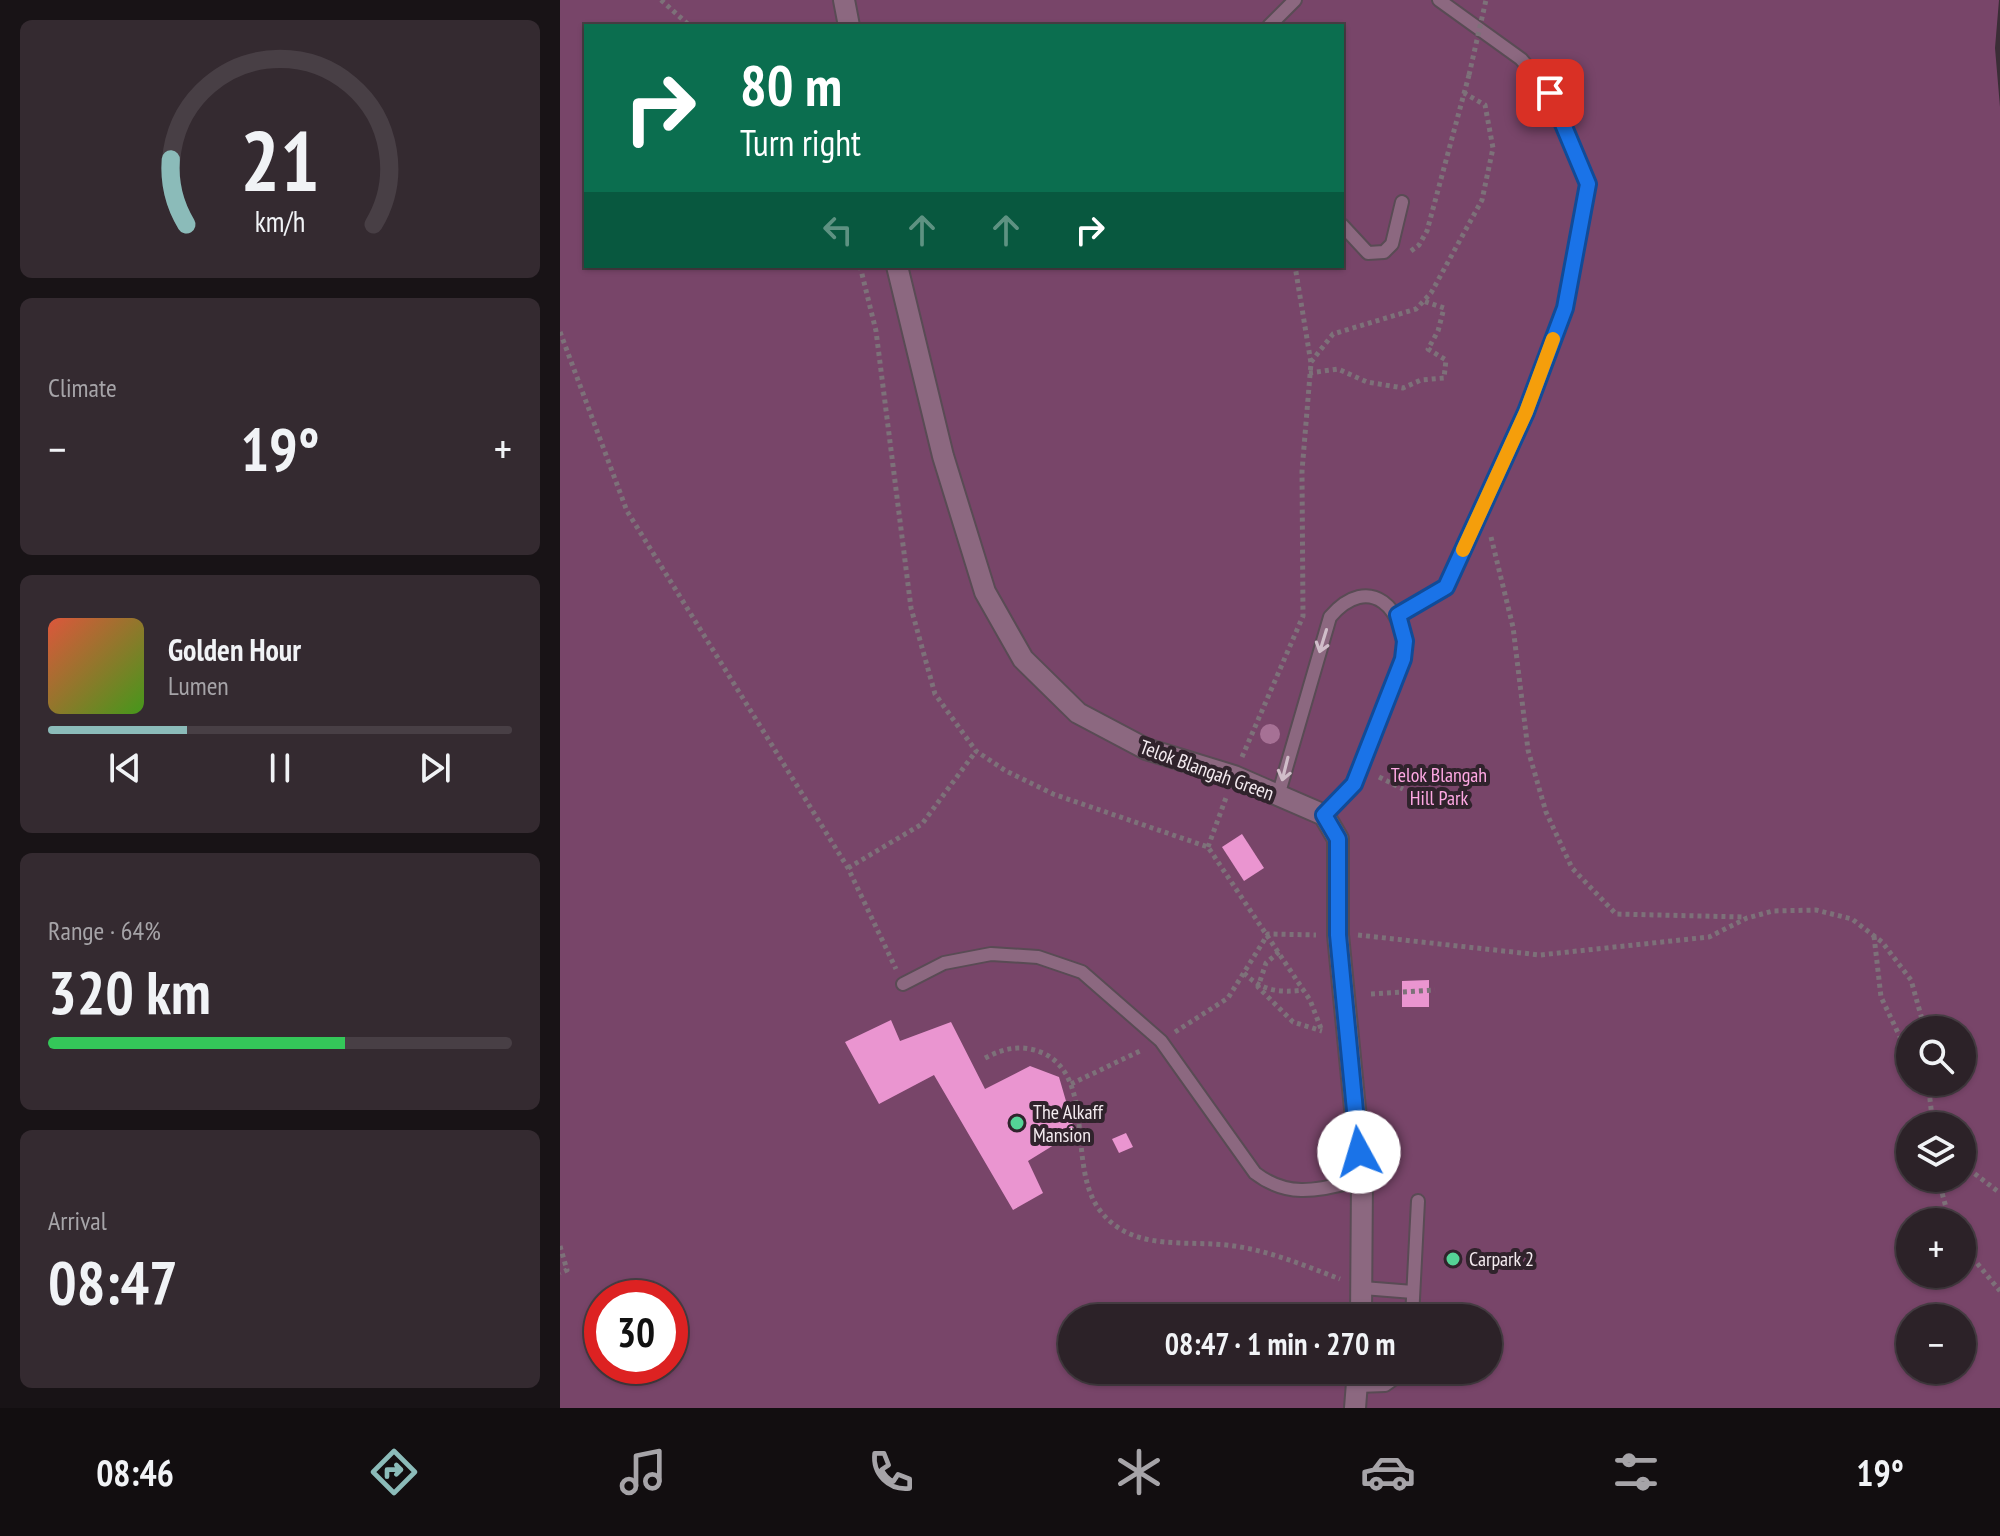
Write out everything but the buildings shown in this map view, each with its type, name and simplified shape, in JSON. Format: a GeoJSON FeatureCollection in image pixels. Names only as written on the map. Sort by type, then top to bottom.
{"type":"FeatureCollection","features":[{"type":"Feature","properties":{"kind":"street"},"geometry":{"type":"LineString","coordinates":[[844,0],[849,24]]}},
{"type":"Feature","properties":{"kind":"street","name":"Telok Blangah Green"},"geometry":{"type":"LineString","coordinates":[[897,268],[943,456],[985,592],[1023,659],[1078,713],[1146,749],[1234,776],[1324,815]]}},
{"type":"Feature","properties":{"kind":"street"},"geometry":{"type":"LineString","coordinates":[[1324,815],[1338,839],[1338,935],[1362,1180],[1362,1304]]}},
{"type":"Feature","properties":{"kind":"street"},"geometry":{"type":"LineString","coordinates":[[1355,1408],[1357,1384]]}},
{"type":"Feature","properties":{"kind":"lane"},"geometry":{"type":"LineString","coordinates":[[1271,24],[1295,0]]}},
{"type":"Feature","properties":{"kind":"lane"},"geometry":{"type":"LineString","coordinates":[[1398,615],[1446,587],[1526,412],[1565,308],[1588,184],[1550,93],[1521,59],[1439,0]]}},
{"type":"Feature","properties":{"kind":"lane"},"geometry":{"type":"LineString","coordinates":[[1344,227],[1368,253],[1384,252],[1392,244],[1402,202]]}},
{"type":"Feature","properties":{"kind":"lane"},"geometry":{"type":"LineString","coordinates":[[1278,796],[1330,617],[1339,607],[1363,597],[1377,599],[1398,615],[1405,641],[1403,659],[1354,784],[1324,815]]}},
{"type":"Feature","properties":{"kind":"lane"},"geometry":{"type":"LineString","coordinates":[[903,984],[944,963],[991,954],[1038,957],[1082,972],[1161,1041],[1255,1173],[1269,1184],[1304,1192],[1362,1180]]}},
{"type":"Feature","properties":{"kind":"lane"},"geometry":{"type":"LineString","coordinates":[[1413,1304],[1418,1201]]}},
{"type":"Feature","properties":{"kind":"lane"},"geometry":{"type":"LineString","coordinates":[[1363,1288],[1413,1292]]}},
{"type":"Feature","properties":{"kind":"path"},"geometry":{"type":"LineString","coordinates":[[661,0],[688,24]]}},
{"type":"Feature","properties":{"kind":"path"},"geometry":{"type":"LineString","coordinates":[[1409,252],[1419,245],[1427,231],[1486,0]]}},
{"type":"Feature","properties":{"kind":"path"},"geometry":{"type":"LineString","coordinates":[[1311,363],[1333,334],[1416,309],[1431,293],[1482,200],[1493,148],[1485,105],[1464,93]]}},
{"type":"Feature","properties":{"kind":"path"},"geometry":{"type":"LineString","coordinates":[[1295,268],[1311,363],[1302,471],[1303,616],[1234,776],[1208,847],[1304,990],[1327,1042]]}},
{"type":"Feature","properties":{"kind":"path"},"geometry":{"type":"LineString","coordinates":[[1309,373],[1338,369],[1367,382],[1403,388],[1421,380],[1444,378],[1446,360],[1428,349],[1444,308],[1423,301]]}},
{"type":"Feature","properties":{"kind":"path"},"geometry":{"type":"LineString","coordinates":[[560,332],[627,511],[848,868],[903,984]]}},
{"type":"Feature","properties":{"kind":"path"},"geometry":{"type":"LineString","coordinates":[[1484,504],[1513,627],[1528,750],[1546,812],[1572,868],[1616,914],[1747,918]]}},
{"type":"Feature","properties":{"kind":"path"},"geometry":{"type":"LineString","coordinates":[[848,868],[922,824],[976,751]]}},
{"type":"Feature","properties":{"kind":"path"},"geometry":{"type":"LineString","coordinates":[[1379,777],[1403,789]]}},
{"type":"Feature","properties":{"kind":"path"},"geometry":{"type":"LineString","coordinates":[[1268,934],[1338,935],[1540,955],[1709,937],[1747,918],[1773,911],[1816,910],[1852,919],[1874,936],[1911,980],[1921,1016]]}},
{"type":"Feature","properties":{"kind":"path"},"geometry":{"type":"LineString","coordinates":[[1228,998],[1268,934]]}},
{"type":"Feature","properties":{"kind":"path"},"geometry":{"type":"LineString","coordinates":[[1874,936],[1881,997],[1896,1029]]}},
{"type":"Feature","properties":{"kind":"path"},"geometry":{"type":"LineString","coordinates":[[1258,987],[1266,963],[1279,952]]}},
{"type":"Feature","properties":{"kind":"path"},"geometry":{"type":"LineString","coordinates":[[1244,973],[1293,1022],[1323,1032]]}},
{"type":"Feature","properties":{"kind":"path"},"geometry":{"type":"LineString","coordinates":[[1258,987],[1283,993],[1304,990]]}},
{"type":"Feature","properties":{"kind":"path"},"geometry":{"type":"LineString","coordinates":[[1371,994],[1435,990]]}},
{"type":"Feature","properties":{"kind":"path"},"geometry":{"type":"LineString","coordinates":[[985,1058],[1017,1047],[1050,1056],[1062,1068],[1071,1084],[1079,1121],[1083,1174],[1090,1196],[1103,1215],[1120,1230],[1140,1239],[1236,1246],[1303,1265],[1363,1288]]}},
{"type":"Feature","properties":{"kind":"path"},"geometry":{"type":"LineString","coordinates":[[1976,1175],[2000,1193]]}},
{"type":"Feature","properties":{"kind":"path"},"geometry":{"type":"LineString","coordinates":[[560,1246],[567,1270],[560,1273]]}},
{"type":"Feature","properties":{"kind":"path"},"geometry":{"type":"LineString","coordinates":[[1976,1262],[2000,1291]]}},
{"type":"Feature","properties":{"kind":"green space","name":"Telok Blangah Hill Park"},"geometry":{"type":"Polygon","coordinates":[[[560,0],[1999,0],[1995,48],[2000,107],[2000,1408],[560,1408],[560,0]]]}},
{"type":"Feature","properties":{"kind":"slow traffic"},"geometry":{"type":"LineString","coordinates":[[1463,550],[1526,412],[1553,339]]}},
{"type":"Feature","properties":{"kind":"place","name":"The Alkaff Mansion"},"geometry":{"type":"Point","coordinates":[1017,1123]}},
{"type":"Feature","properties":{"kind":"place","name":"Carpark 2"},"geometry":{"type":"Point","coordinates":[1453,1259]}},
{"type":"Feature","properties":{"kind":"route"},"geometry":{"type":"LineString","coordinates":[[1359,1152],[1338,935],[1338,839],[1333,825],[1324,815],[1354,784],[1403,659],[1405,641],[1398,615],[1446,587],[1526,412],[1565,308],[1588,184],[1550,93]]}}]}
